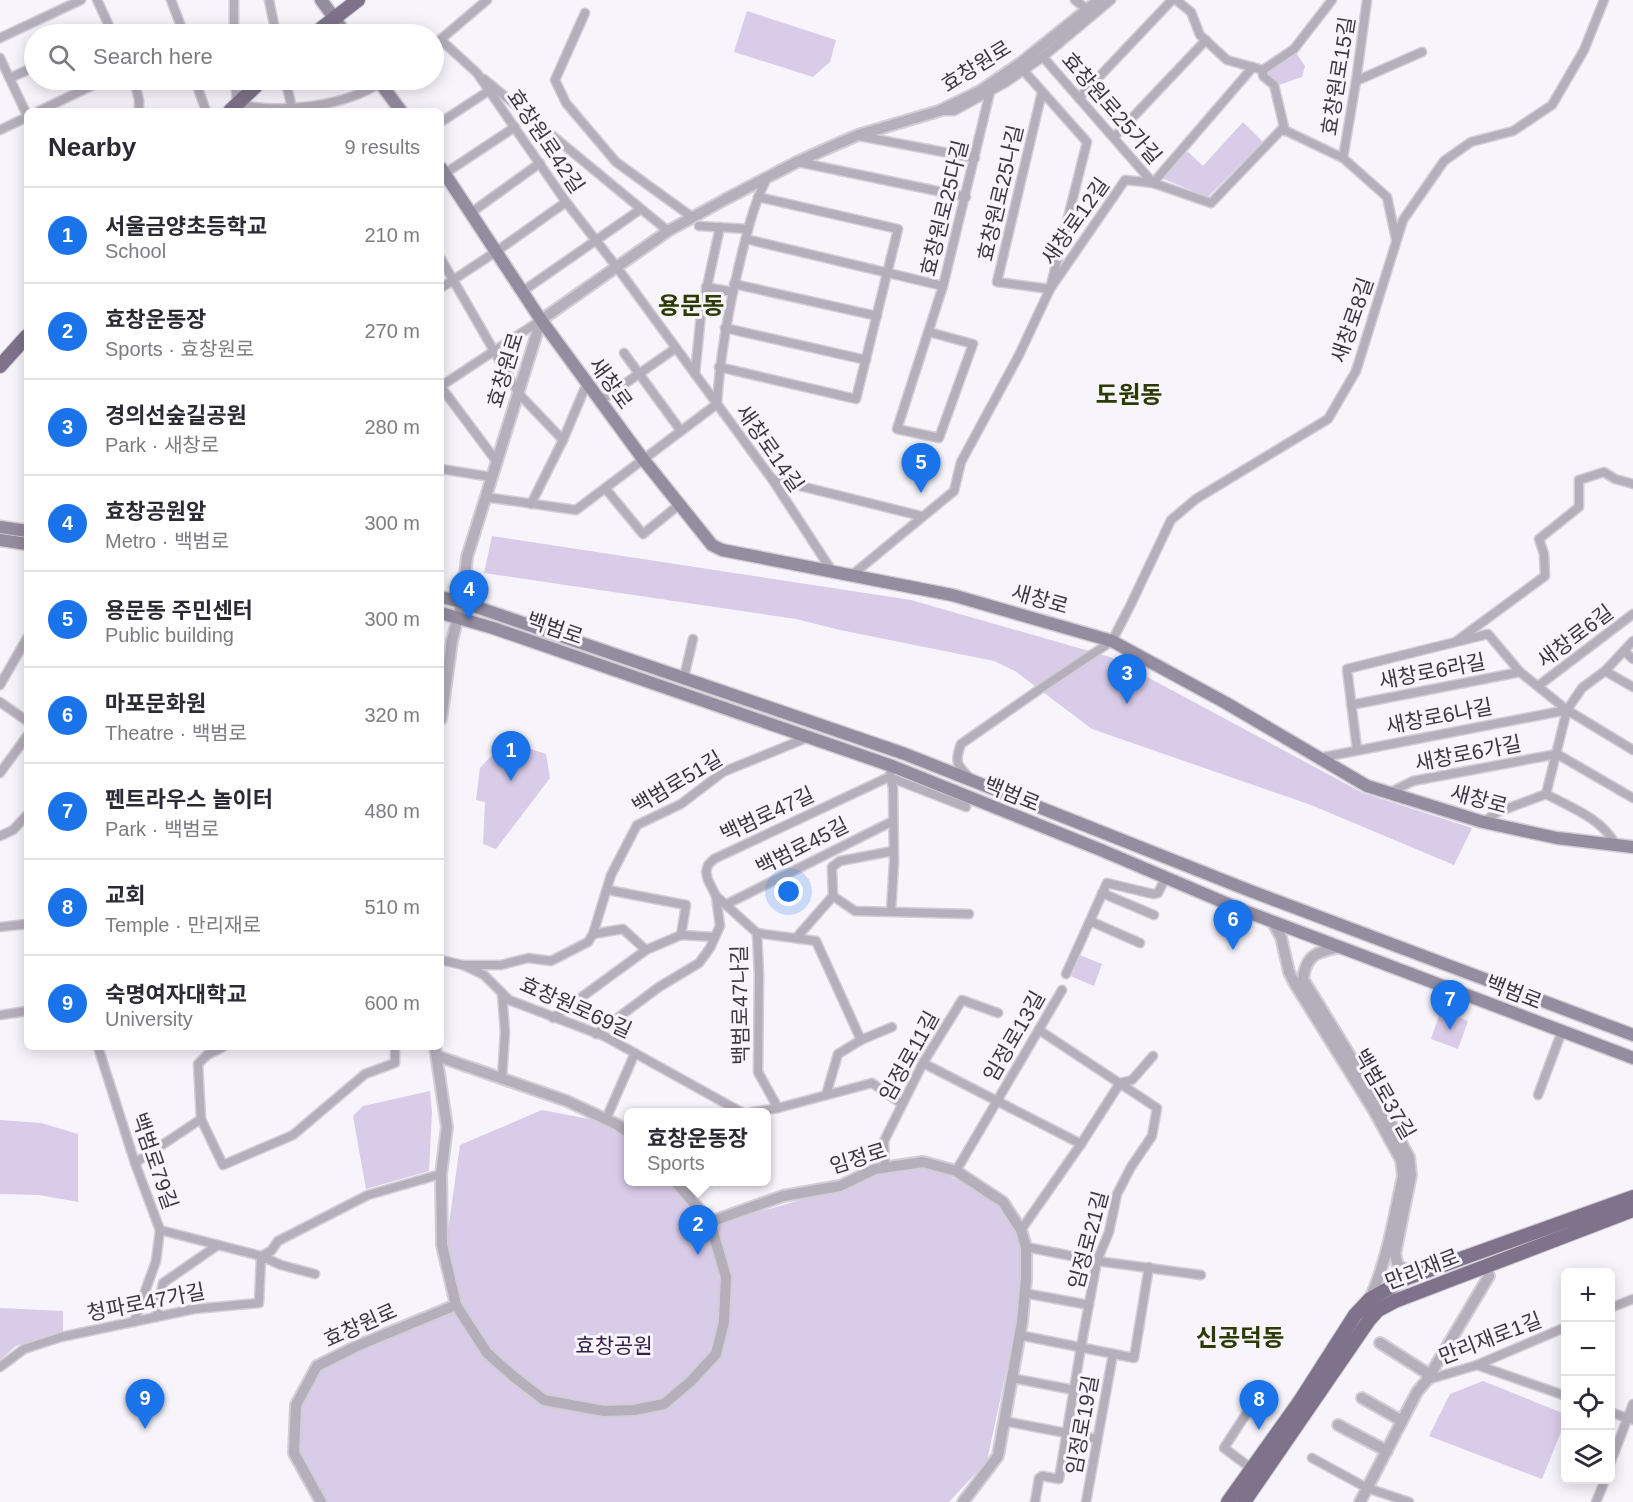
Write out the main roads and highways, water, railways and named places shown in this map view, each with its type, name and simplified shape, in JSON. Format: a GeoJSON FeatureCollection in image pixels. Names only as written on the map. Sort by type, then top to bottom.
{"type":"FeatureCollection","features":[{"type":"Feature","properties":{"kind":"main road"},"geometry":{"type":"LineString","coordinates":[[321,0],[338,24]]}},
{"type":"Feature","properties":{"kind":"main road"},"geometry":{"type":"LineString","coordinates":[[326,24],[358,0]]}},
{"type":"Feature","properties":{"kind":"main road"},"geometry":{"type":"LineString","coordinates":[[233,108],[252,90]]}},
{"type":"Feature","properties":{"kind":"main road"},"geometry":{"type":"LineString","coordinates":[[387,90],[399,108]]}},
{"type":"Feature","properties":{"kind":"main road","name":"새창로"},"geometry":{"type":"LineString","coordinates":[[444,175],[472,212],[541,320],[643,459],[712,545],[722,550],[963,598],[1112,640],[1226,703],[1367,786],[1483,822],[1557,838],[1633,847]]}},
{"type":"Feature","properties":{"kind":"main road"},"geometry":{"type":"LineString","coordinates":[[0,366],[24,339]]}},
{"type":"Feature","properties":{"kind":"main road"},"geometry":{"type":"LineString","coordinates":[[0,527],[24,531]]}},
{"type":"Feature","properties":{"kind":"main road"},"geometry":{"type":"LineString","coordinates":[[0,540],[24,544]]}},
{"type":"Feature","properties":{"kind":"main road","name":"백범로"},"geometry":{"type":"LineString","coordinates":[[444,598],[928,762],[1248,890],[1633,1035]]}},
{"type":"Feature","properties":{"kind":"main road","name":"백범로"},"geometry":{"type":"LineString","coordinates":[[444,614],[530,640],[809,737],[1166,877],[1242,910],[1633,1058]]}},
{"type":"Feature","properties":{"kind":"main road"},"geometry":{"type":"LineString","coordinates":[[530,640],[525,633],[527,629],[534,627]]}},
{"type":"Feature","properties":{"kind":"main road"},"geometry":{"type":"LineString","coordinates":[[891,771],[898,756],[905,754]]}},
{"type":"Feature","properties":{"kind":"main road"},"geometry":{"type":"LineString","coordinates":[[1242,910],[1234,899],[1238,892],[1248,890]]}},
{"type":"Feature","properties":{"kind":"main road"},"geometry":{"type":"LineString","coordinates":[[1456,991],[1448,981],[1452,973],[1462,971]]}},
{"type":"Feature","properties":{"kind":"main road","name":"만리재로"},"geometry":{"type":"LineString","coordinates":[[1236,1502],[1252,1469],[1300,1401],[1355,1315],[1370,1299],[1387,1287],[1418,1274],[1633,1197]]}},
{"type":"Feature","properties":{"kind":"main road","name":"만리재로"},"geometry":{"type":"LineString","coordinates":[[1236,1502],[1378,1310],[1395,1301],[1633,1210]]}},
{"type":"Feature","properties":{"kind":"main road"},"geometry":{"type":"LineString","coordinates":[[1355,1315],[1366,1314],[1366,1324]]}},
{"type":"Feature","properties":{"kind":"place","name":"용문동 주민센터"},"geometry":{"type":"Point","coordinates":[921,493]}},
{"type":"Feature","properties":{"kind":"place","name":"효창공원앞"},"geometry":{"type":"Point","coordinates":[469,620]}},
{"type":"Feature","properties":{"kind":"place","name":"경의선숲길공원"},"geometry":{"type":"Point","coordinates":[1127,704]}},
{"type":"Feature","properties":{"kind":"place","name":"서울금양초등학교"},"geometry":{"type":"Point","coordinates":[511,781]}},
{"type":"Feature","properties":{"kind":"place","name":"마포문화원"},"geometry":{"type":"Point","coordinates":[1233,950]}},
{"type":"Feature","properties":{"kind":"place","name":"펜트라우스 놀이터"},"geometry":{"type":"Point","coordinates":[1450,1030]}},
{"type":"Feature","properties":{"kind":"place","name":"효창운동장"},"geometry":{"type":"Point","coordinates":[698,1255]}},
{"type":"Feature","properties":{"kind":"place","name":"숙명여자대학교"},"geometry":{"type":"Point","coordinates":[145,1429]}},
{"type":"Feature","properties":{"kind":"place","name":"교회"},"geometry":{"type":"Point","coordinates":[1259,1430]}},
{"type":"Feature","properties":{"kind":"district","name":"용문동"},"geometry":{"type":"Point","coordinates":[691,305]}},
{"type":"Feature","properties":{"kind":"district","name":"도원동"},"geometry":{"type":"Point","coordinates":[1129,394]}},
{"type":"Feature","properties":{"kind":"district","name":"신공덕동"},"geometry":{"type":"Point","coordinates":[1240,1337]}},
{"type":"Feature","properties":{"kind":"park label","name":"효창공원"},"geometry":{"type":"Point","coordinates":[614,1345]}}]}
